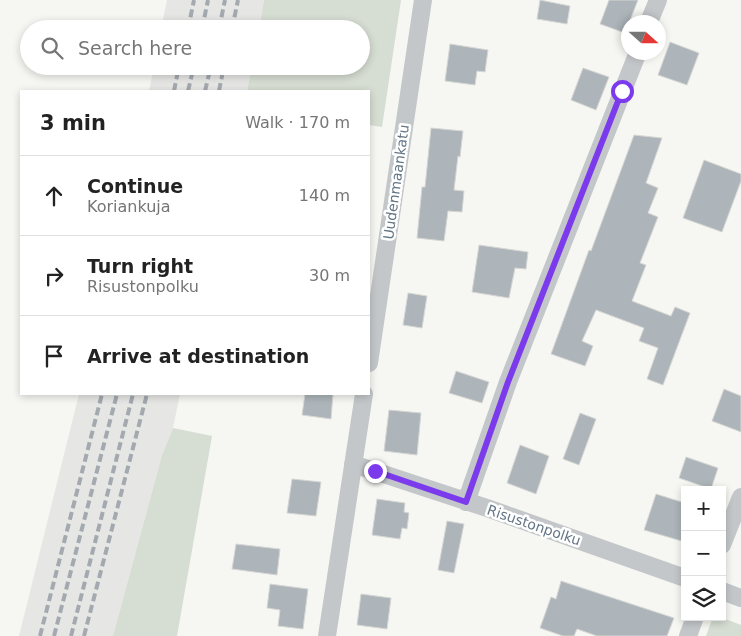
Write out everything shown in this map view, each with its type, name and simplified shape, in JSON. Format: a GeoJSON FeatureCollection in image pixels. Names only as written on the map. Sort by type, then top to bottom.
{"type":"FeatureCollection","features":[{"type":"Feature","properties":{"kind":"street","name":"Uudenmaankatu"},"geometry":{"type":"LineString","coordinates":[[370,356],[423,0]]}},
{"type":"Feature","properties":{"kind":"street"},"geometry":{"type":"LineString","coordinates":[[652,15],[658,0]]}},
{"type":"Feature","properties":{"kind":"street"},"geometry":{"type":"LineString","coordinates":[[466,502],[508,382],[635,60]]}},
{"type":"Feature","properties":{"kind":"street"},"geometry":{"type":"LineString","coordinates":[[327,636],[364,395]]}},
{"type":"Feature","properties":{"kind":"street","name":"Risustonpolku"},"geometry":{"type":"LineString","coordinates":[[353,464],[681,577]]}},
{"type":"Feature","properties":{"kind":"street"},"geometry":{"type":"LineString","coordinates":[[726,535],[741,497]]}},
{"type":"Feature","properties":{"kind":"street"},"geometry":{"type":"LineString","coordinates":[[726,592],[741,598]]}},
{"type":"Feature","properties":{"kind":"street"},"geometry":{"type":"LineString","coordinates":[[688,636],[694,621]]}},
{"type":"Feature","properties":{"kind":"shaded area"},"geometry":{"type":"Polygon","coordinates":[[[167,0],[264,0],[261,20],[163,20],[167,0]]]}},
{"type":"Feature","properties":{"kind":"shaded area"},"geometry":{"type":"Polygon","coordinates":[[[264,0],[401,0],[382,127],[370,125],[370,90],[247,90],[250,75],[370,75],[370,20],[261,20],[264,0]]]}},
{"type":"Feature","properties":{"kind":"shaded area"},"geometry":{"type":"Polygon","coordinates":[[[152,75],[250,75],[247,90],[149,90],[152,75]]]}},
{"type":"Feature","properties":{"kind":"shaded area"},"geometry":{"type":"Polygon","coordinates":[[[79,395],[180,395],[173,428],[162,455],[113,636],[19,636],[79,395]]]}},
{"type":"Feature","properties":{"kind":"shaded area"},"geometry":{"type":"Polygon","coordinates":[[[173,428],[212,436],[177,636],[113,636],[162,455],[173,428]]]}},
{"type":"Feature","properties":{"kind":"shaded area"},"geometry":{"type":"Polygon","coordinates":[[[726,619],[741,625],[741,636],[706,636],[712,621],[726,621],[726,619]]]}},
{"type":"Feature","properties":{"kind":"building"},"geometry":{"type":"Polygon","coordinates":[[[540,0],[570,6],[567,24],[537,19],[540,0]]]}},
{"type":"Feature","properties":{"kind":"building"},"geometry":{"type":"Polygon","coordinates":[[[609,0],[638,0],[632,15],[621,15],[621,32],[600,24],[609,0]]]}},
{"type":"Feature","properties":{"kind":"building"},"geometry":{"type":"Polygon","coordinates":[[[670,42],[699,53],[687,85],[658,75],[663,60],[666,60],[666,53],[670,42]]]}},
{"type":"Feature","properties":{"kind":"building"},"geometry":{"type":"Polygon","coordinates":[[[450,44],[488,50],[485,72],[477,71],[475,85],[445,81],[450,44]]]}},
{"type":"Feature","properties":{"kind":"building"},"geometry":{"type":"Polygon","coordinates":[[[583,68],[609,77],[596,110],[571,100],[583,68]]]}},
{"type":"Feature","properties":{"kind":"building"},"geometry":{"type":"Polygon","coordinates":[[[431,128],[463,131],[454,190],[464,191],[462,212],[448,211],[444,241],[417,238],[431,128]]]}},
{"type":"Feature","properties":{"kind":"building"},"geometry":{"type":"Polygon","coordinates":[[[634,135],[662,138],[646,183],[658,188],[648,213],[658,217],[640,263],[646,265],[632,301],[671,316],[675,307],[690,313],[663,385],[647,379],[658,348],[639,341],[644,328],[596,310],[582,341],[593,346],[585,366],[551,354],[634,135]]]}},
{"type":"Feature","properties":{"kind":"building"},"geometry":{"type":"Polygon","coordinates":[[[704,160],[741,174],[741,181],[722,232],[683,218],[704,160]]]}},
{"type":"Feature","properties":{"kind":"building"},"geometry":{"type":"Polygon","coordinates":[[[479,245],[528,252],[526,269],[515,268],[509,298],[472,292],[479,245]]]}},
{"type":"Feature","properties":{"kind":"building"},"geometry":{"type":"Polygon","coordinates":[[[408,293],[427,296],[422,328],[403,325],[408,293]]]}},
{"type":"Feature","properties":{"kind":"building"},"geometry":{"type":"Polygon","coordinates":[[[456,371],[489,382],[482,403],[449,393],[456,371]]]}},
{"type":"Feature","properties":{"kind":"building"},"geometry":{"type":"Polygon","coordinates":[[[724,389],[741,396],[741,432],[712,421],[724,389]]]}},
{"type":"Feature","properties":{"kind":"building"},"geometry":{"type":"Polygon","coordinates":[[[305,395],[333,395],[331,419],[302,415],[305,395]]]}},
{"type":"Feature","properties":{"kind":"building"},"geometry":{"type":"Polygon","coordinates":[[[389,410],[421,413],[417,455],[384,451],[389,410]]]}},
{"type":"Feature","properties":{"kind":"building"},"geometry":{"type":"Polygon","coordinates":[[[580,413],[596,419],[579,465],[563,459],[580,413]]]}},
{"type":"Feature","properties":{"kind":"building"},"geometry":{"type":"Polygon","coordinates":[[[520,445],[549,456],[536,494],[507,483],[520,445]]]}},
{"type":"Feature","properties":{"kind":"building"},"geometry":{"type":"Polygon","coordinates":[[[686,457],[718,468],[712,486],[702,486],[679,478],[686,457]]]}},
{"type":"Feature","properties":{"kind":"building"},"geometry":{"type":"Polygon","coordinates":[[[292,479],[321,482],[316,516],[287,513],[292,479]]]}},
{"type":"Feature","properties":{"kind":"building"},"geometry":{"type":"Polygon","coordinates":[[[656,494],[681,502],[681,541],[644,530],[656,494]]]}},
{"type":"Feature","properties":{"kind":"building"},"geometry":{"type":"Polygon","coordinates":[[[377,499],[405,503],[404,512],[409,513],[407,529],[402,528],[400,539],[372,535],[377,499]]]}},
{"type":"Feature","properties":{"kind":"building"},"geometry":{"type":"Polygon","coordinates":[[[447,521],[464,524],[454,573],[438,570],[447,521]]]}},
{"type":"Feature","properties":{"kind":"building"},"geometry":{"type":"Polygon","coordinates":[[[236,544],[280,549],[277,575],[232,569],[236,544]]]}},
{"type":"Feature","properties":{"kind":"building"},"geometry":{"type":"Polygon","coordinates":[[[561,581],[674,618],[667,636],[597,636],[577,629],[574,636],[563,636],[540,628],[551,597],[556,599],[561,581]]]}},
{"type":"Feature","properties":{"kind":"building"},"geometry":{"type":"Polygon","coordinates":[[[270,584],[308,589],[303,629],[278,626],[280,610],[267,608],[270,584]]]}},
{"type":"Feature","properties":{"kind":"building"},"geometry":{"type":"Polygon","coordinates":[[[361,594],[391,598],[387,629],[357,625],[361,594]]]}},
{"type":"Feature","properties":{"kind":"railway"},"geometry":{"type":"LineString","coordinates":[[190,20],[194,0]]}},
{"type":"Feature","properties":{"kind":"railway"},"geometry":{"type":"LineString","coordinates":[[204,20],[208,0]]}},
{"type":"Feature","properties":{"kind":"railway"},"geometry":{"type":"LineString","coordinates":[[221,20],[225,0]]}},
{"type":"Feature","properties":{"kind":"railway"},"geometry":{"type":"LineString","coordinates":[[234,20],[238,0]]}},
{"type":"Feature","properties":{"kind":"railway"},"geometry":{"type":"LineString","coordinates":[[174,90],[177,75]]}},
{"type":"Feature","properties":{"kind":"railway"},"geometry":{"type":"LineString","coordinates":[[188,90],[192,75]]}},
{"type":"Feature","properties":{"kind":"railway"},"geometry":{"type":"LineString","coordinates":[[205,90],[209,75]]}},
{"type":"Feature","properties":{"kind":"railway"},"geometry":{"type":"LineString","coordinates":[[219,90],[222,75]]}},
{"type":"Feature","properties":{"kind":"railway"},"geometry":{"type":"LineString","coordinates":[[40,636],[102,395]]}},
{"type":"Feature","properties":{"kind":"railway"},"geometry":{"type":"LineString","coordinates":[[54,636],[117,395]]}},
{"type":"Feature","properties":{"kind":"railway"},"geometry":{"type":"LineString","coordinates":[[71,636],[133,395]]}},
{"type":"Feature","properties":{"kind":"railway"},"geometry":{"type":"LineString","coordinates":[[84,636],[147,395]]}},
{"type":"Feature","properties":{"kind":"route"},"geometry":{"type":"LineString","coordinates":[[375,471],[466,502],[508,382],[622,91]]}}]}
